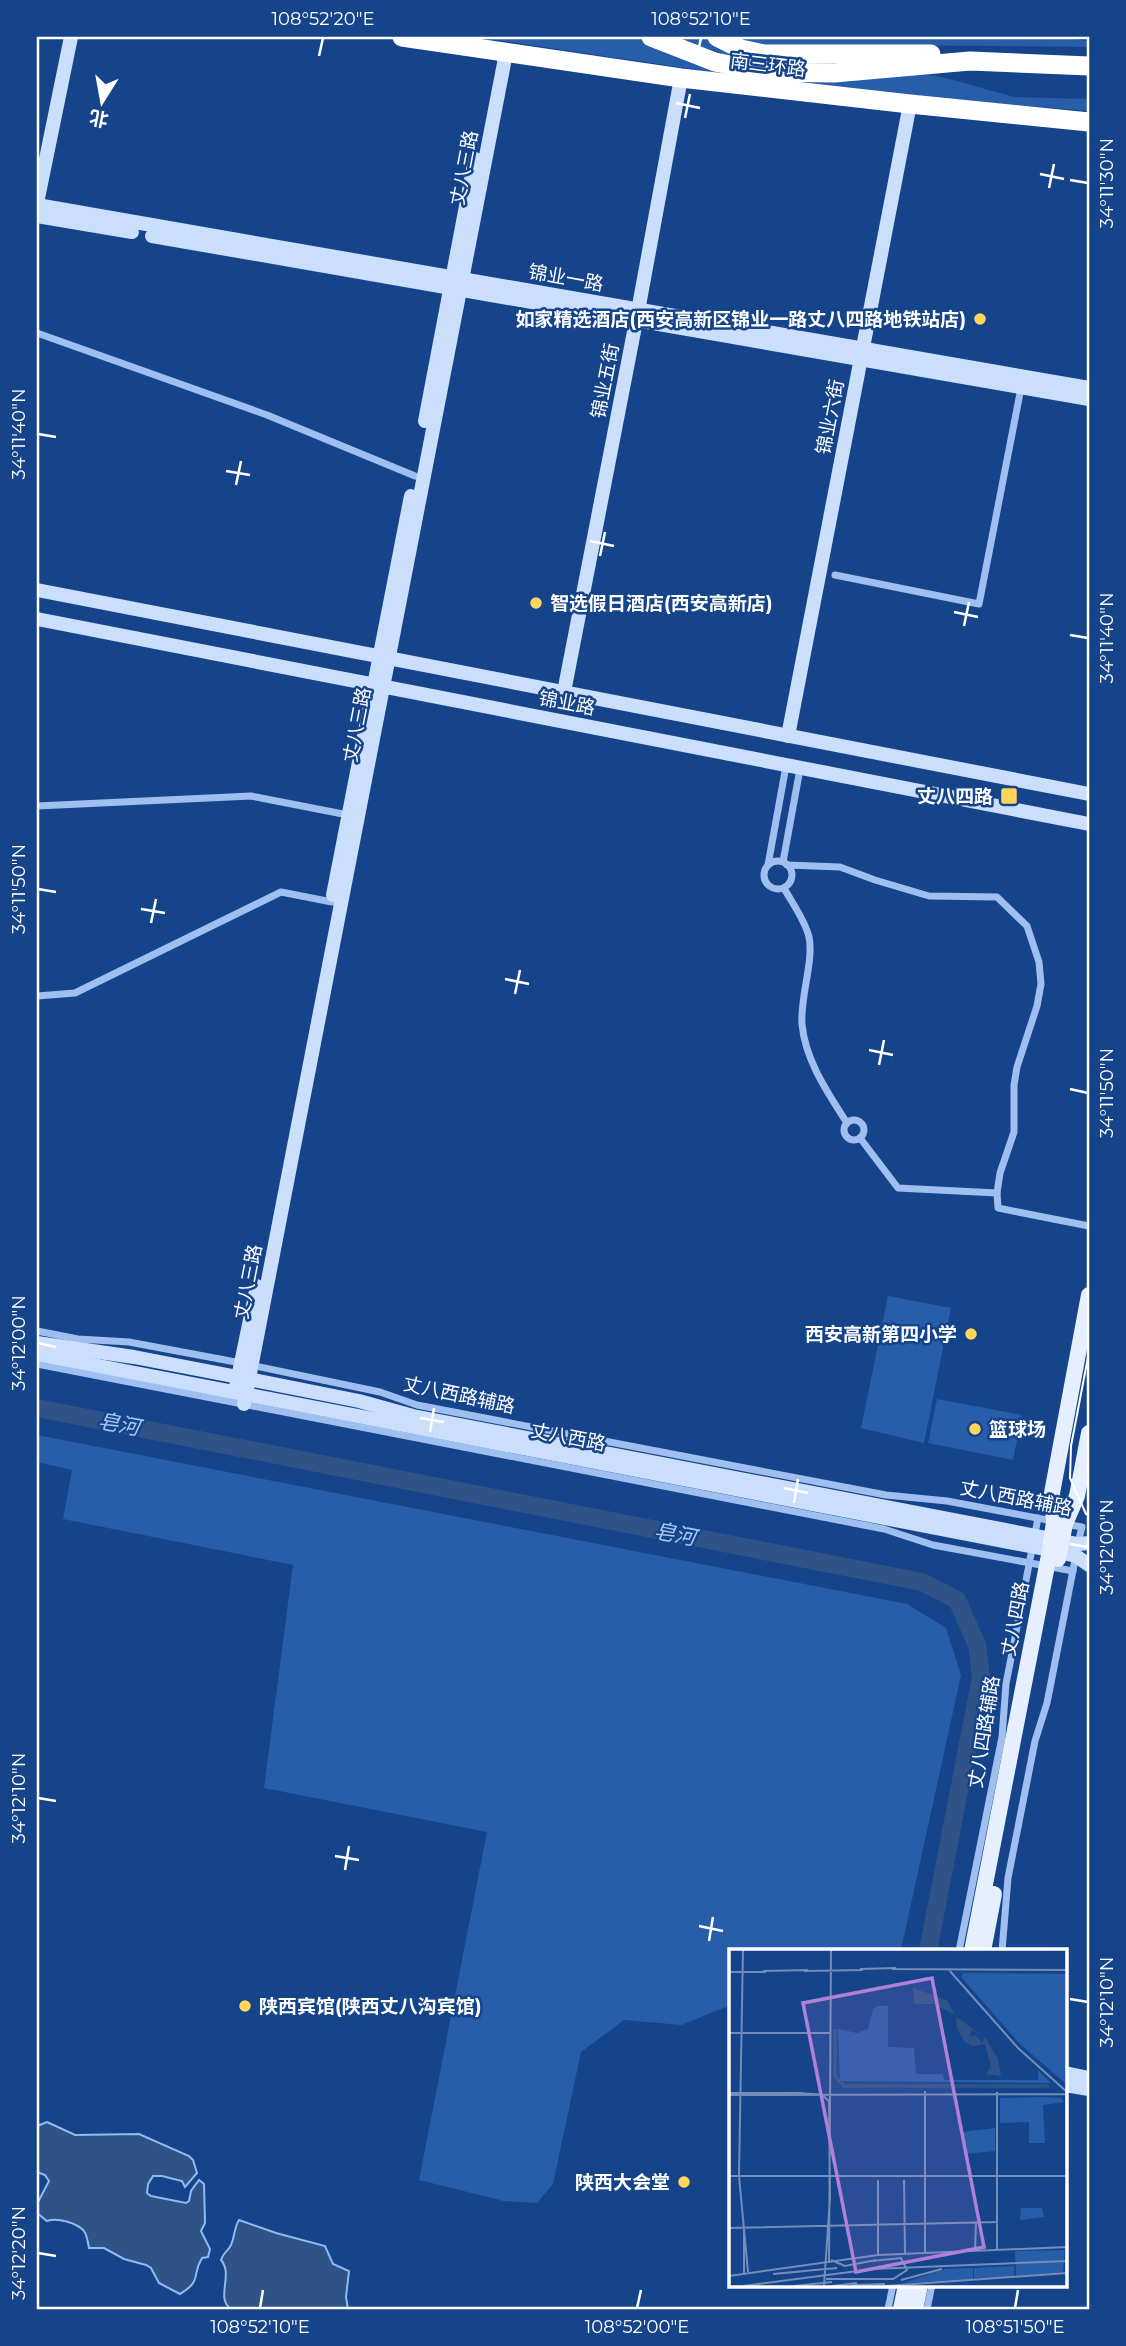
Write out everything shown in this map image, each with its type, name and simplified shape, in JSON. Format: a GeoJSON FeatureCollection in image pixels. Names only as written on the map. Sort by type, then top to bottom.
{"type":"FeatureCollection","features":[{"type":"Feature","properties":{"kind":"highway","name":"南三环路"},"geometry":{"type":"LineString","coordinates":[[402,37],[681,78],[1089,121]]}},
{"type":"Feature","properties":{"kind":"highway"},"geometry":{"type":"LineString","coordinates":[[651,37],[715,62],[764,72],[834,73],[970,61],[1089,66]]}},
{"type":"Feature","properties":{"kind":"highway"},"geometry":{"type":"LineString","coordinates":[[717,37],[741,50],[764,54],[930,54],[970,61]]}},
{"type":"Feature","properties":{"kind":"main road","name":"丈八四路"},"geometry":{"type":"LineString","coordinates":[[983,1949],[1063,1551],[1053,1521],[1052,1493],[1089,1295]]}},
{"type":"Feature","properties":{"kind":"main road","name":"丈八四路"},"geometry":{"type":"LineString","coordinates":[[1053,1521],[1077,1496],[1089,1433]]}},
{"type":"Feature","properties":{"kind":"main road","name":"丈八四路"},"geometry":{"type":"LineString","coordinates":[[972,1949],[1063,1551]]}},
{"type":"Feature","properties":{"kind":"main road"},"geometry":{"type":"LineString","coordinates":[[901,2309],[906,2286]]}},
{"type":"Feature","properties":{"kind":"main road"},"geometry":{"type":"LineString","coordinates":[[915,2309],[920,2286]]}},
{"type":"Feature","properties":{"kind":"street"},"geometry":{"type":"LineString","coordinates":[[37,204],[71,37]]}},
{"type":"Feature","properties":{"kind":"street","name":"丈八三路"},"geometry":{"type":"LineString","coordinates":[[245,1371],[502,52]]}},
{"type":"Feature","properties":{"kind":"street","name":"锦业五街"},"geometry":{"type":"LineString","coordinates":[[564,692],[681,78]]}},
{"type":"Feature","properties":{"kind":"street","name":"锦业六街"},"geometry":{"type":"LineString","coordinates":[[788,736],[910,104]]}},
{"type":"Feature","properties":{"kind":"street","name":"锦业一路"},"geometry":{"type":"LineString","coordinates":[[37,204],[637,316],[1023,382],[1089,388]]}},
{"type":"Feature","properties":{"kind":"street","name":"锦业一路"},"geometry":{"type":"LineString","coordinates":[[37,216],[456,283]]}},
{"type":"Feature","properties":{"kind":"street","name":"丈八三路"},"geometry":{"type":"LineString","coordinates":[[385,657],[415,476],[456,283]]}},
{"type":"Feature","properties":{"kind":"street"},"geometry":{"type":"LineString","coordinates":[[37,333],[267,415],[415,476]]}},
{"type":"Feature","properties":{"kind":"street"},"geometry":{"type":"LineString","coordinates":[[835,575],[978,604],[1023,382]]}},
{"type":"Feature","properties":{"kind":"street","name":"锦业一路"},"geometry":{"type":"LineString","coordinates":[[1023,382],[1089,399]]}},
{"type":"Feature","properties":{"kind":"street","name":"锦业路"},"geometry":{"type":"LineString","coordinates":[[37,590],[1089,794]]}},
{"type":"Feature","properties":{"kind":"street","name":"锦业路"},"geometry":{"type":"LineString","coordinates":[[37,620],[1089,824]]}},
{"type":"Feature","properties":{"kind":"street","name":"丈八三路"},"geometry":{"type":"LineString","coordinates":[[242,1397],[348,815],[379,685]]}},
{"type":"Feature","properties":{"kind":"street"},"geometry":{"type":"LineString","coordinates":[[793,767],[785,864],[792,874],[791,881],[784,888],[776,890],[767,885],[763,875],[768,865],[793,767]]}},
{"type":"Feature","properties":{"kind":"street"},"geometry":{"type":"LineString","coordinates":[[37,806],[251,796],[348,815]]}},
{"type":"Feature","properties":{"kind":"street"},"geometry":{"type":"LineString","coordinates":[[768,865],[773,862],[840,867],[929,896],[997,897],[1027,926],[1039,962],[1041,984],[1037,1006],[1017,1067],[1014,1086],[1014,1132],[1000,1173],[998,1208],[1089,1226]]}},
{"type":"Feature","properties":{"kind":"street"},"geometry":{"type":"LineString","coordinates":[[784,888],[809,938],[802,1005],[802,1026],[808,1051],[827,1091],[847,1123]]}},
{"type":"Feature","properties":{"kind":"street"},"geometry":{"type":"LineString","coordinates":[[37,996],[75,993],[281,892],[332,902]]}},
{"type":"Feature","properties":{"kind":"street"},"geometry":{"type":"LineString","coordinates":[[856,1120],[862,1124],[864,1130],[860,1138],[854,1140],[845,1135],[847,1123],[856,1120]]}},
{"type":"Feature","properties":{"kind":"street"},"geometry":{"type":"LineString","coordinates":[[860,1138],[898,1188],[997,1193]]}},
{"type":"Feature","properties":{"kind":"street","name":"丈八西路辅路"},"geometry":{"type":"LineString","coordinates":[[37,1331],[78,1339],[129,1342],[245,1371],[380,1392],[416,1405],[886,1495],[947,1501],[1082,1527],[1063,1551]]}},
{"type":"Feature","properties":{"kind":"street","name":"丈八西路"},"geometry":{"type":"LineString","coordinates":[[37,1343],[245,1371],[413,1416],[1033,1541],[1063,1551],[1089,1565]]}},
{"type":"Feature","properties":{"kind":"street","name":"丈八西路"},"geometry":{"type":"LineString","coordinates":[[37,1353],[242,1397],[1033,1541]]}},
{"type":"Feature","properties":{"kind":"street"},"geometry":{"type":"LineString","coordinates":[[37,1364],[242,1397],[884,1529],[933,1545],[1029,1563],[1063,1551]]}},
{"type":"Feature","properties":{"kind":"street","name":"丈八四路辅路"},"geometry":{"type":"LineString","coordinates":[[959,1949],[1002,1737],[1006,1684],[1033,1541],[1053,1521]]}},
{"type":"Feature","properties":{"kind":"street"},"geometry":{"type":"LineString","coordinates":[[1003,1949],[1008,1878],[1073,1571],[1063,1551]]}},
{"type":"Feature","properties":{"kind":"street"},"geometry":{"type":"LineString","coordinates":[[1063,1551],[1073,1571]]}},
{"type":"Feature","properties":{"kind":"street"},"geometry":{"type":"LineString","coordinates":[[1066,2073],[1089,2078]]}},
{"type":"Feature","properties":{"kind":"street"},"geometry":{"type":"LineString","coordinates":[[1066,2085],[1089,2089]]}},
{"type":"Feature","properties":{"kind":"street"},"geometry":{"type":"LineString","coordinates":[[888,2309],[893,2286]]}},
{"type":"Feature","properties":{"kind":"street"},"geometry":{"type":"LineString","coordinates":[[927,2309],[932,2286]]}},
{"type":"Feature","properties":{"kind":"shaded area"},"geometry":{"type":"Polygon","coordinates":[[[475,37],[635,37],[746,77],[475,37]]]}},
{"type":"Feature","properties":{"kind":"shaded area"},"geometry":{"type":"Polygon","coordinates":[[[673,37],[1052,37],[1089,41],[1089,47],[869,45],[920,73],[1014,97],[1089,99],[1089,111],[931,98],[768,77],[715,51],[673,37]]]}},
{"type":"Feature","properties":{"kind":"shaded area"},"geometry":{"type":"Polygon","coordinates":[[[888,1296],[951,1308],[924,1443],[861,1428],[888,1296]]]}},
{"type":"Feature","properties":{"kind":"shaded area","name":"篮球场"},"geometry":{"type":"Polygon","coordinates":[[[937,1399],[1022,1415],[1013,1460],[928,1443],[937,1399]]]}},
{"type":"Feature","properties":{"kind":"shaded area"},"geometry":{"type":"Polygon","coordinates":[[[37,1435],[907,1604],[946,1628],[961,1675],[901,1949],[729,1949],[729,2008],[681,2025],[624,2020],[581,2052],[553,2184],[537,2203],[504,2201],[419,2180],[487,1832],[264,1788],[293,1565],[63,1519],[72,1470],[37,1462],[37,1435]]]}},
{"type":"Feature","properties":{"kind":"shaded area"},"geometry":{"type":"Polygon","coordinates":[[[47,2122],[75,2135],[139,2134],[193,2160],[197,2173],[185,2187],[182,2181],[153,2176],[147,2193],[186,2203],[199,2180],[204,2184],[205,2223],[201,2231],[210,2249],[208,2257],[202,2258],[199,2264],[192,2285],[180,2294],[159,2283],[151,2268],[146,2265],[124,2259],[104,2248],[89,2248],[81,2228],[61,2220],[47,2221],[37,2213],[37,2204],[49,2181],[45,2175],[37,2172],[37,2126],[47,2122]]]}},
{"type":"Feature","properties":{"kind":"shaded area"},"geometry":{"type":"Polygon","coordinates":[[[239,2220],[325,2246],[333,2264],[349,2271],[346,2297],[348,2309],[231,2309],[225,2299],[226,2272],[221,2260],[231,2245],[239,2220]]]}},
{"type":"Feature","properties":{"kind":"waterway","name":"皂河"},"geometry":{"type":"LineString","coordinates":[[37,1408],[922,1582],[957,1600],[977,1645],[981,1677],[928,1949]]}},
{"type":"Feature","properties":{"kind":"tram line"},"geometry":{"type":"LineString","coordinates":[[1089,1352],[1071,1446],[1070,1478],[1089,1516]]}},
{"type":"Feature","properties":{"kind":"place","name":"如家精选酒店(西安高新区锦业一路丈八四路地铁站店)"},"geometry":{"type":"Point","coordinates":[980,319]}},
{"type":"Feature","properties":{"kind":"place","name":"智选假日酒店(西安高新店)"},"geometry":{"type":"Point","coordinates":[536,603]}},
{"type":"Feature","properties":{"kind":"place","name":"丈八四路"},"geometry":{"type":"Point","coordinates":[1009,796]}},
{"type":"Feature","properties":{"kind":"place","name":"西安高新第四小学"},"geometry":{"type":"Point","coordinates":[971,1334]}},
{"type":"Feature","properties":{"kind":"place","name":"篮球场"},"geometry":{"type":"Point","coordinates":[975,1429]}},
{"type":"Feature","properties":{"kind":"place","name":"陕西宾馆(陕西丈八沟宾馆)"},"geometry":{"type":"Point","coordinates":[245,2006]}},
{"type":"Feature","properties":{"kind":"place","name":"陕西大会堂"},"geometry":{"type":"Point","coordinates":[684,2182]}}]}
